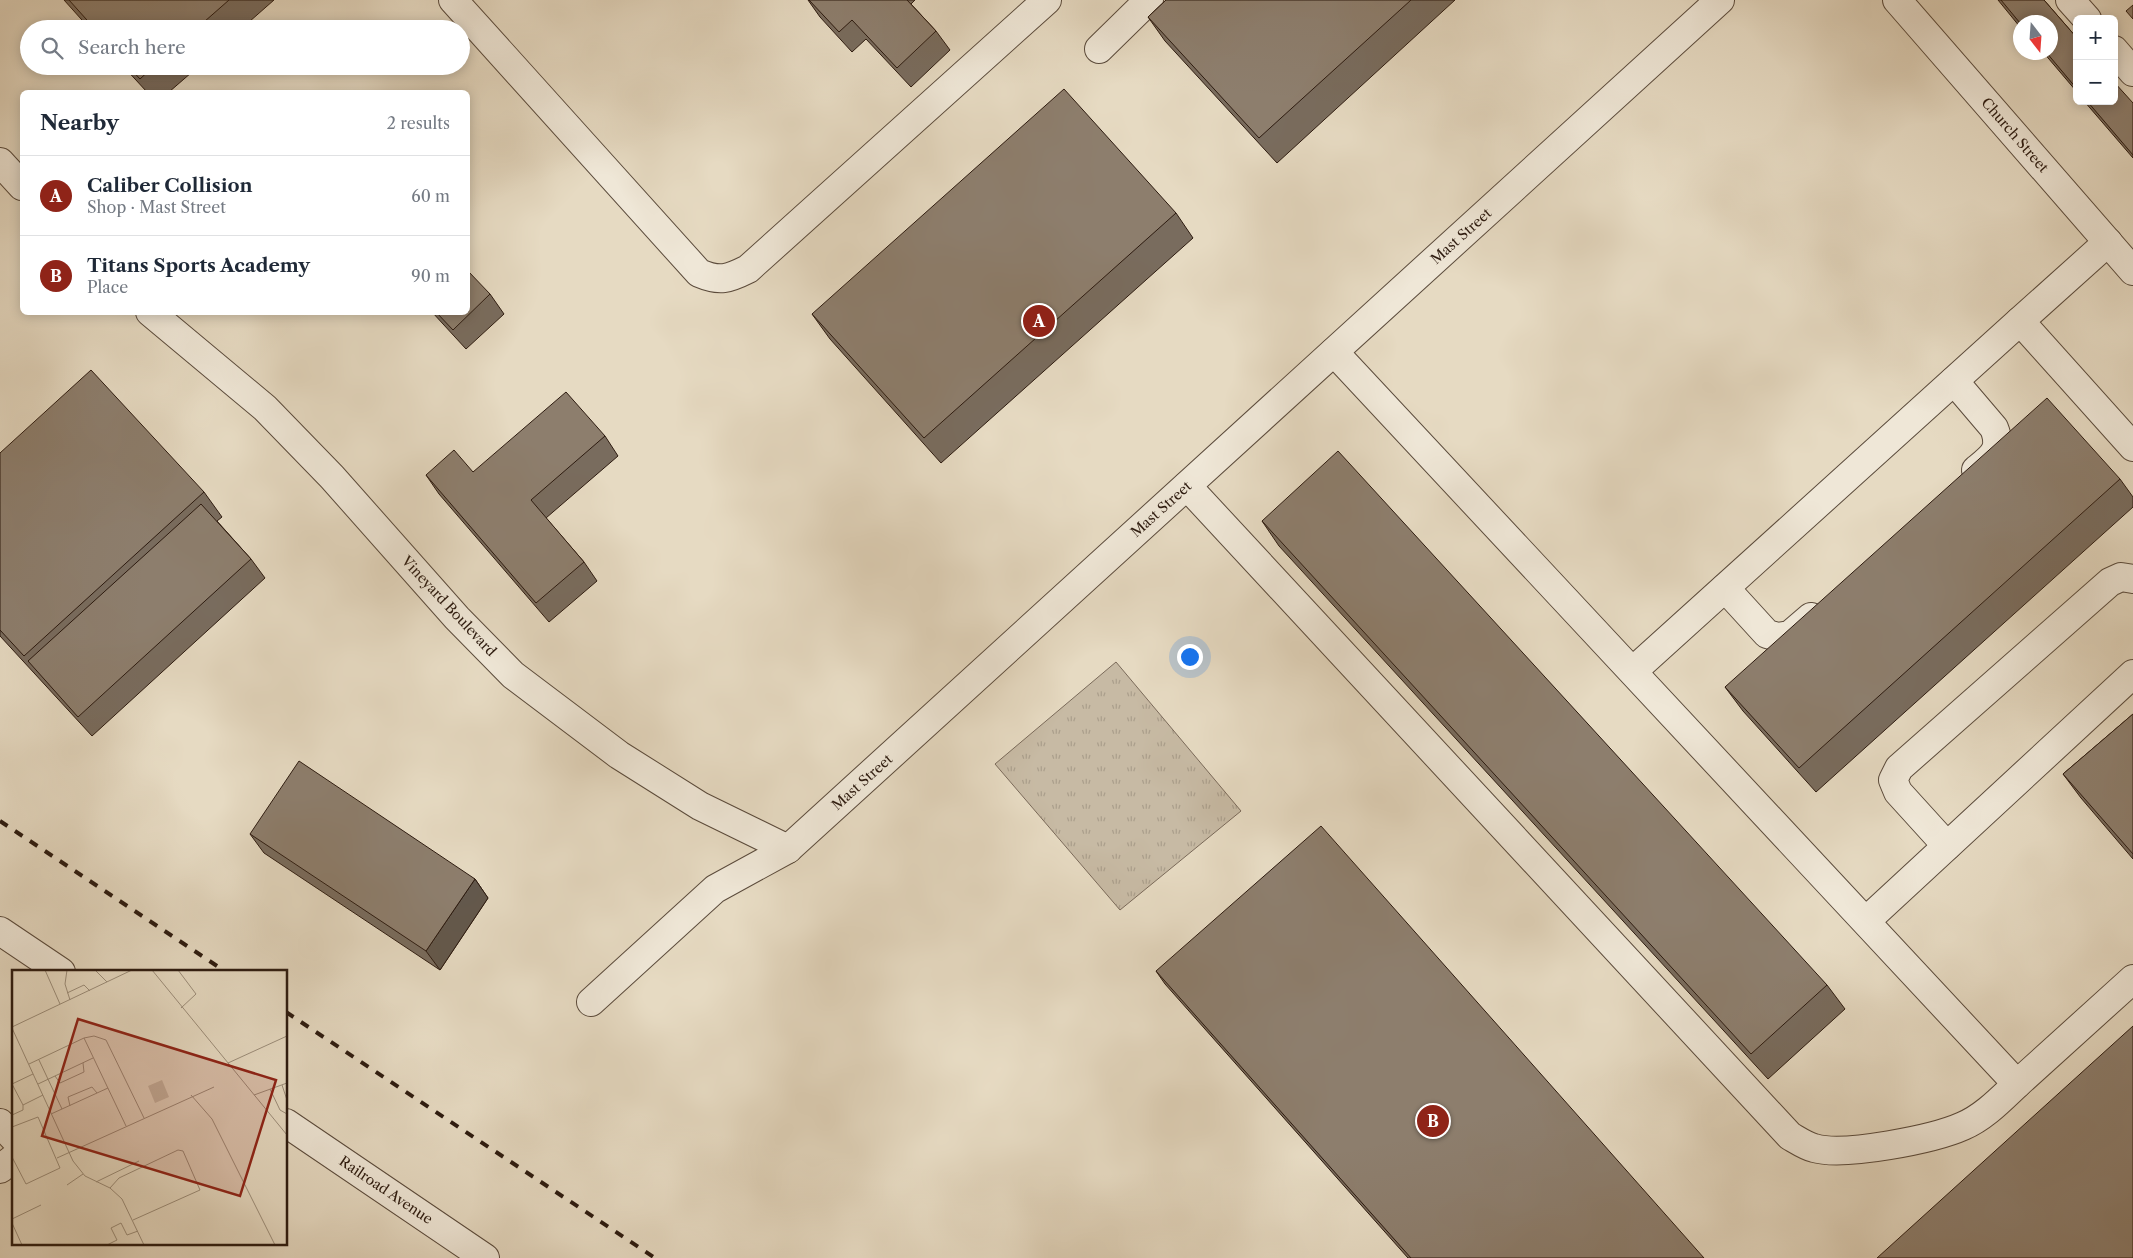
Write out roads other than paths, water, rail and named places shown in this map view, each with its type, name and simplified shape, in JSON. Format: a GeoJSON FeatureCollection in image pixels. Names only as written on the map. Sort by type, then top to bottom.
{"type":"FeatureCollection","features":[{"type":"Feature","properties":{"kind":"street"},"geometry":{"type":"LineString","coordinates":[[453,0],[699,273],[713,279],[731,278],[748,268],[1047,0]]}},
{"type":"Feature","properties":{"kind":"street"},"geometry":{"type":"LineString","coordinates":[[1099,49],[1149,0]]}},
{"type":"Feature","properties":{"kind":"street","name":"Mast Street"},"geometry":{"type":"LineString","coordinates":[[591,1002],[715,889],[788,849],[1720,0]]}},
{"type":"Feature","properties":{"kind":"street","name":"Church Street"},"geometry":{"type":"LineString","coordinates":[[1897,0],[2133,271]]}},
{"type":"Feature","properties":{"kind":"street"},"geometry":{"type":"LineString","coordinates":[[2070,0],[2083,15]]}},
{"type":"Feature","properties":{"kind":"street"},"geometry":{"type":"LineString","coordinates":[[2118,55],[2133,72]]}},
{"type":"Feature","properties":{"kind":"street"},"geometry":{"type":"LineString","coordinates":[[0,162],[20,184]]}},
{"type":"Feature","properties":{"kind":"street"},"geometry":{"type":"LineString","coordinates":[[1633,671],[2108,242]]}},
{"type":"Feature","properties":{"kind":"street","name":"Vineyard Boulevard"},"geometry":{"type":"LineString","coordinates":[[154,315],[265,408],[332,477],[451,610],[513,675],[635,766],[700,806],[788,849]]}},
{"type":"Feature","properties":{"kind":"street"},"geometry":{"type":"LineString","coordinates":[[2020,321],[2133,447]]}},
{"type":"Feature","properties":{"kind":"street"},"geometry":{"type":"LineString","coordinates":[[1334,352],[2017,1084]]}},
{"type":"Feature","properties":{"kind":"street"},"geometry":{"type":"LineString","coordinates":[[1954,381],[1994,428],[1998,437],[1997,448],[1990,458],[1961,484]]}},
{"type":"Feature","properties":{"kind":"street"},"geometry":{"type":"LineString","coordinates":[[1187,486],[1790,1136],[1814,1148],[1852,1151],[1925,1138],[1964,1126],[1984,1114],[2133,979]]}},
{"type":"Feature","properties":{"kind":"street"},"geometry":{"type":"LineString","coordinates":[[1947,846],[1898,792],[1893,780],[1899,768],[2110,582],[2121,577],[2133,579]]}},
{"type":"Feature","properties":{"kind":"street"},"geometry":{"type":"LineString","coordinates":[[1725,588],[1767,634],[1778,637],[1790,635],[1830,600]]}},
{"type":"Feature","properties":{"kind":"street"},"geometry":{"type":"LineString","coordinates":[[1866,921],[2133,674]]}},
{"type":"Feature","properties":{"kind":"street"},"geometry":{"type":"LineString","coordinates":[[0,931],[59,970]]}},
{"type":"Feature","properties":{"kind":"street","name":"Railroad Avenue"},"geometry":{"type":"LineString","coordinates":[[288,1123],[485,1258]]}},
{"type":"Feature","properties":{"kind":"street"},"geometry":{"type":"LineString","coordinates":[[0,1124],[12,1136]]}},
{"type":"Feature","properties":{"kind":"street"},"geometry":{"type":"LineString","coordinates":[[0,1168],[12,1159]]}},
{"type":"Feature","properties":{"kind":"railway"},"geometry":{"type":"LineString","coordinates":[[0,821],[223,970]]}},
{"type":"Feature","properties":{"kind":"railway"},"geometry":{"type":"LineString","coordinates":[[288,1013],[655,1258]]}},
{"type":"Feature","properties":{"kind":"place","name":"Caliber Collision"},"geometry":{"type":"Point","coordinates":[1039,321]}},
{"type":"Feature","properties":{"kind":"place","name":"Titans Sports Academy"},"geometry":{"type":"Point","coordinates":[1433,1121]}}]}
